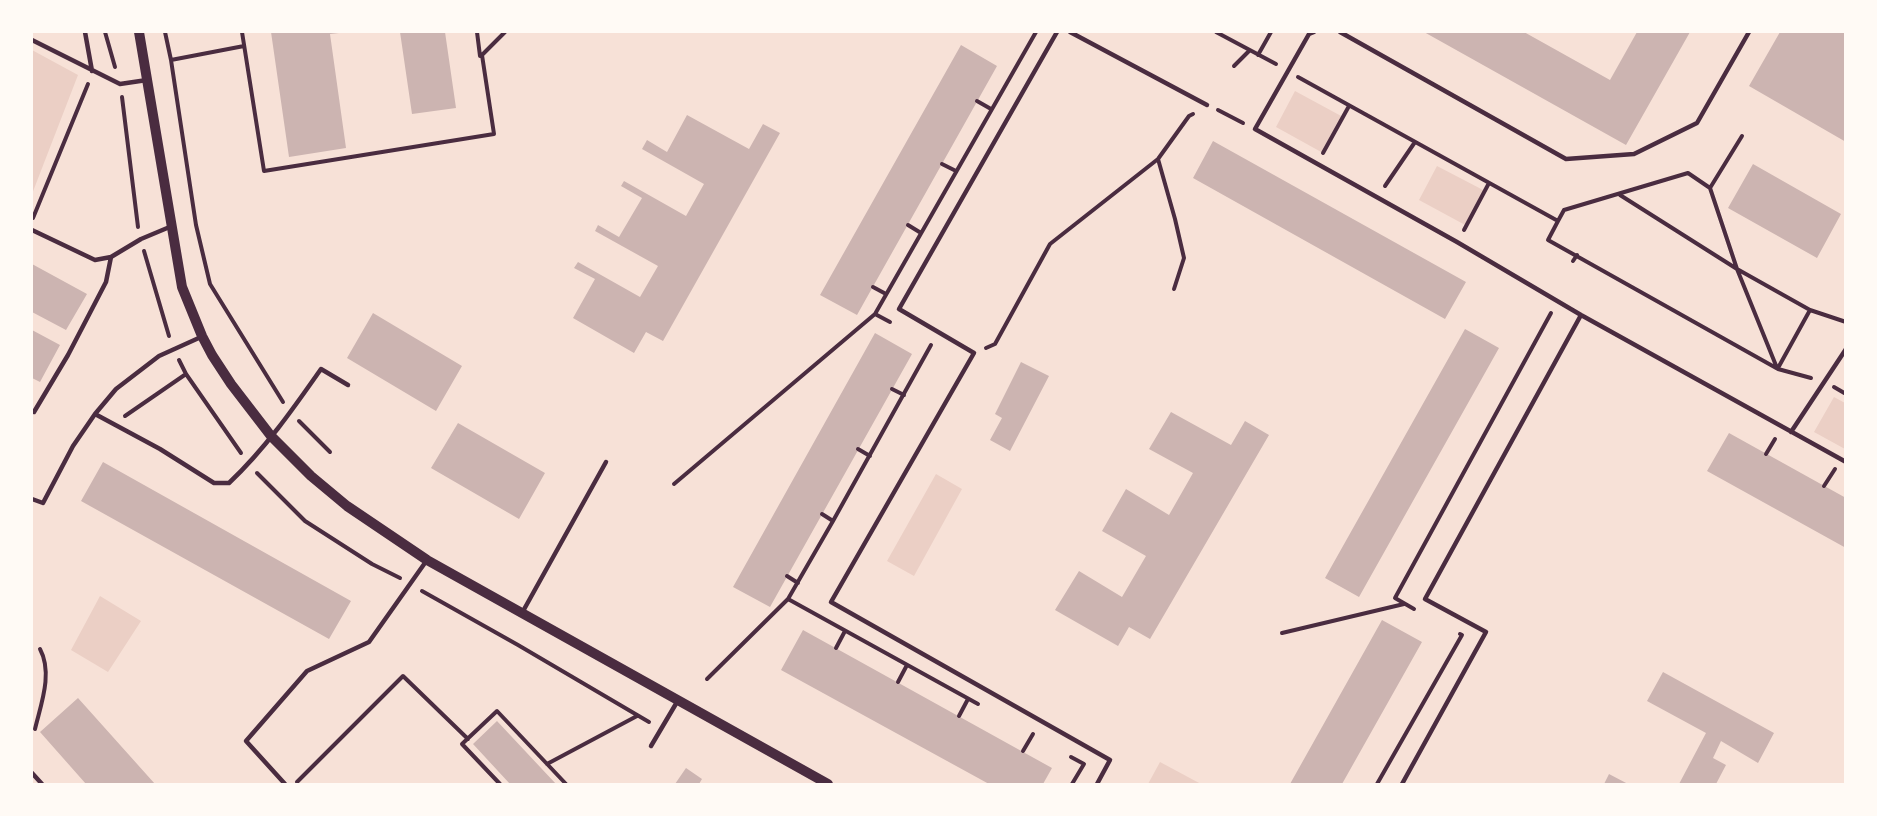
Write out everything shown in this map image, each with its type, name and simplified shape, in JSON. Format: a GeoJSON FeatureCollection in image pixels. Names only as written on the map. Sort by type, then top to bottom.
{"type":"FeatureCollection","features":[{"type":"Feature","properties":{"kind":"street"},"geometry":{"type":"LineString","coordinates":[[139,32],[182,287],[202,336],[231,384],[271,436],[311,476],[347,506],[427,560],[828,784]]}},
{"type":"Feature","properties":{"kind":"lane"},"geometry":{"type":"LineString","coordinates":[[85,32],[92,71]]}},
{"type":"Feature","properties":{"kind":"lane"},"geometry":{"type":"LineString","coordinates":[[1057,32],[899,309],[974,352],[831,602],[1110,760],[1097,784]]}},
{"type":"Feature","properties":{"kind":"lane"},"geometry":{"type":"LineString","coordinates":[[1071,32],[1207,105]]}},
{"type":"Feature","properties":{"kind":"lane"},"geometry":{"type":"LineString","coordinates":[[1314,32],[1309,34],[1255,129],[1845,462]]}},
{"type":"Feature","properties":{"kind":"lane"},"geometry":{"type":"LineString","coordinates":[[1340,32],[1566,159],[1635,154],[1697,123],[1749,32]]}},
{"type":"Feature","properties":{"kind":"lane"},"geometry":{"type":"LineString","coordinates":[[32,40],[120,84],[147,80]]}},
{"type":"Feature","properties":{"kind":"lane"},"geometry":{"type":"LineString","coordinates":[[32,230],[95,260],[111,257],[141,239],[172,226]]}},
{"type":"Feature","properties":{"kind":"lane"},"geometry":{"type":"LineString","coordinates":[[32,411],[34,412],[68,355],[106,282],[111,257]]}},
{"type":"Feature","properties":{"kind":"lane"},"geometry":{"type":"LineString","coordinates":[[1402,784],[1486,632],[1425,599],[1581,315]]}},
{"type":"Feature","properties":{"kind":"lane"},"geometry":{"type":"LineString","coordinates":[[32,499],[43,503],[73,446],[116,389],[159,356],[202,336]]}},
{"type":"Feature","properties":{"kind":"lane"},"geometry":{"type":"LineString","coordinates":[[1791,432],[1845,349]]}},
{"type":"Feature","properties":{"kind":"lane"},"geometry":{"type":"LineString","coordinates":[[95,414],[160,449],[214,483],[229,483],[249,464],[291,412],[321,369],[348,385]]}},
{"type":"Feature","properties":{"kind":"lane"},"geometry":{"type":"LineString","coordinates":[[522,613],[606,462]]}},
{"type":"Feature","properties":{"kind":"lane"},"geometry":{"type":"LineString","coordinates":[[285,784],[246,741],[307,671],[369,642],[427,560]]}},
{"type":"Feature","properties":{"kind":"lane"},"geometry":{"type":"LineString","coordinates":[[651,746],[678,700]]}},
{"type":"Feature","properties":{"kind":"lane"},"geometry":{"type":"LineString","coordinates":[[32,773],[42,784]]}},
{"type":"Feature","properties":{"kind":"path"},"geometry":{"type":"LineString","coordinates":[[165,32],[196,225],[210,284],[271,384],[291,412],[330,452]]}},
{"type":"Feature","properties":{"kind":"path"},"geometry":{"type":"LineString","coordinates":[[242,32],[264,171],[494,134],[482,56],[505,32]]}},
{"type":"Feature","properties":{"kind":"path"},"geometry":{"type":"LineString","coordinates":[[477,32],[480,56]]}},
{"type":"Feature","properties":{"kind":"path"},"geometry":{"type":"LineString","coordinates":[[674,484],[875,314],[1036,32]]}},
{"type":"Feature","properties":{"kind":"path"},"geometry":{"type":"LineString","coordinates":[[1216,32],[1558,221]]}},
{"type":"Feature","properties":{"kind":"path"},"geometry":{"type":"LineString","coordinates":[[1258,55],[1271,32]]}},
{"type":"Feature","properties":{"kind":"path"},"geometry":{"type":"LineString","coordinates":[[171,60],[244,46]]}},
{"type":"Feature","properties":{"kind":"path"},"geometry":{"type":"LineString","coordinates":[[1234,66],[1249,51]]}},
{"type":"Feature","properties":{"kind":"path"},"geometry":{"type":"LineString","coordinates":[[32,222],[92,71]]}},
{"type":"Feature","properties":{"kind":"path"},"geometry":{"type":"LineString","coordinates":[[977,101],[991,109]]}},
{"type":"Feature","properties":{"kind":"path"},"geometry":{"type":"LineString","coordinates":[[974,352],[995,344],[1050,244],[1158,159],[1189,116],[1207,105],[1255,129]]}},
{"type":"Feature","properties":{"kind":"path"},"geometry":{"type":"LineString","coordinates":[[1318,164],[1349,106]]}},
{"type":"Feature","properties":{"kind":"path"},"geometry":{"type":"LineString","coordinates":[[1710,188],[1742,136]]}},
{"type":"Feature","properties":{"kind":"path"},"geometry":{"type":"LineString","coordinates":[[1378,198],[1414,142]]}},
{"type":"Feature","properties":{"kind":"path"},"geometry":{"type":"LineString","coordinates":[[1158,159],[1184,258],[1174,288]]}},
{"type":"Feature","properties":{"kind":"path"},"geometry":{"type":"LineString","coordinates":[[942,164],[956,171]]}},
{"type":"Feature","properties":{"kind":"path"},"geometry":{"type":"LineString","coordinates":[[1778,369],[1737,269],[1710,188],[1688,173],[1564,210],[1548,240],[1778,369],[1824,382]]}},
{"type":"Feature","properties":{"kind":"path"},"geometry":{"type":"LineString","coordinates":[[1457,242],[1489,183]]}},
{"type":"Feature","properties":{"kind":"path"},"geometry":{"type":"LineString","coordinates":[[1620,195],[1737,269],[1809,310],[1845,322]]}},
{"type":"Feature","properties":{"kind":"path"},"geometry":{"type":"LineString","coordinates":[[908,225],[921,232]]}},
{"type":"Feature","properties":{"kind":"path"},"geometry":{"type":"LineString","coordinates":[[1573,261],[1576,255]]}},
{"type":"Feature","properties":{"kind":"path"},"geometry":{"type":"LineString","coordinates":[[873,287],[886,294]]}},
{"type":"Feature","properties":{"kind":"path"},"geometry":{"type":"LineString","coordinates":[[1778,369],[1809,310]]}},
{"type":"Feature","properties":{"kind":"path"},"geometry":{"type":"LineString","coordinates":[[1424,614],[1395,598],[1552,312],[1575,325]]}},
{"type":"Feature","properties":{"kind":"path"},"geometry":{"type":"LineString","coordinates":[[875,314],[894,324]]}},
{"type":"Feature","properties":{"kind":"path"},"geometry":{"type":"LineString","coordinates":[[707,679],[788,599],[932,345],[922,340]]}},
{"type":"Feature","properties":{"kind":"path"},"geometry":{"type":"LineString","coordinates":[[113,424],[186,374]]}},
{"type":"Feature","properties":{"kind":"path"},"geometry":{"type":"LineString","coordinates":[[892,389],[904,396]]}},
{"type":"Feature","properties":{"kind":"path"},"geometry":{"type":"LineString","coordinates":[[1766,434],[1785,444]]}},
{"type":"Feature","properties":{"kind":"path"},"geometry":{"type":"LineString","coordinates":[[1766,454],[1775,439]]}},
{"type":"Feature","properties":{"kind":"path"},"geometry":{"type":"LineString","coordinates":[[858,449],[870,456]]}},
{"type":"Feature","properties":{"kind":"path"},"geometry":{"type":"LineString","coordinates":[[1824,466],[1839,474]]}},
{"type":"Feature","properties":{"kind":"path"},"geometry":{"type":"LineString","coordinates":[[1824,486],[1833,471]]}},
{"type":"Feature","properties":{"kind":"path"},"geometry":{"type":"LineString","coordinates":[[822,514],[833,521]]}},
{"type":"Feature","properties":{"kind":"path"},"geometry":{"type":"LineString","coordinates":[[787,576],[798,583]]}},
{"type":"Feature","properties":{"kind":"path"},"geometry":{"type":"LineString","coordinates":[[788,599],[987,709]]}},
{"type":"Feature","properties":{"kind":"path"},"geometry":{"type":"LineString","coordinates":[[1282,633],[1425,599]]}},
{"type":"Feature","properties":{"kind":"path"},"geometry":{"type":"LineString","coordinates":[[1377,784],[1462,635],[1452,630]]}},
{"type":"Feature","properties":{"kind":"path"},"geometry":{"type":"LineString","coordinates":[[836,648],[845,631]]}},
{"type":"Feature","properties":{"kind":"path"},"geometry":{"type":"LineString","coordinates":[[518,645],[660,728]]}},
{"type":"Feature","properties":{"kind":"path"},"geometry":{"type":"LineString","coordinates":[[35,729],[45,687],[46,660],[40,649]]}},
{"type":"Feature","properties":{"kind":"path"},"geometry":{"type":"LineString","coordinates":[[898,682],[907,665]]}},
{"type":"Feature","properties":{"kind":"path"},"geometry":{"type":"LineString","coordinates":[[295,784],[403,676],[468,739]]}},
{"type":"Feature","properties":{"kind":"path"},"geometry":{"type":"LineString","coordinates":[[959,716],[968,699]]}},
{"type":"Feature","properties":{"kind":"path"},"geometry":{"type":"LineString","coordinates":[[500,784],[462,744],[497,711],[566,784]]}},
{"type":"Feature","properties":{"kind":"path"},"geometry":{"type":"LineString","coordinates":[[547,764],[637,716]]}},
{"type":"Feature","properties":{"kind":"path"},"geometry":{"type":"LineString","coordinates":[[1023,729],[1043,740]]}},
{"type":"Feature","properties":{"kind":"path"},"geometry":{"type":"LineString","coordinates":[[1023,751],[1033,734]]}},
{"type":"Feature","properties":{"kind":"path"},"geometry":{"type":"LineString","coordinates":[[1063,752],[1084,764],[1072,784]]}},
{"type":"Feature","properties":{"kind":"shaded area"},"geometry":{"type":"Polygon","coordinates":[[[32,50],[78,75],[32,194],[32,50]]]}},
{"type":"Feature","properties":{"kind":"shaded area"},"geometry":{"type":"Polygon","coordinates":[[[1295,91],[1343,117],[1323,153],[1276,127],[1295,91]]]}},
{"type":"Feature","properties":{"kind":"shaded area"},"geometry":{"type":"Polygon","coordinates":[[[1437,166],[1485,191],[1467,226],[1419,200],[1437,166]]]}},
{"type":"Feature","properties":{"kind":"shaded area"},"geometry":{"type":"Polygon","coordinates":[[[1834,397],[1845,403],[1845,449],[1814,432],[1834,397]]]}},
{"type":"Feature","properties":{"kind":"shaded area"},"geometry":{"type":"Polygon","coordinates":[[[936,474],[962,489],[914,576],[887,561],[936,474]]]}},
{"type":"Feature","properties":{"kind":"shaded area"},"geometry":{"type":"Polygon","coordinates":[[[100,596],[141,621],[108,672],[71,650],[100,596]]]}},
{"type":"Feature","properties":{"kind":"shaded area"},"geometry":{"type":"Polygon","coordinates":[[[1160,762],[1201,784],[1148,784],[1160,762]]]}},
{"type":"Feature","properties":{"kind":"building"},"geometry":{"type":"Polygon","coordinates":[[[271,32],[339,32],[330,34],[346,148],[289,157],[271,32]]]}},
{"type":"Feature","properties":{"kind":"building"},"geometry":{"type":"Polygon","coordinates":[[[400,32],[445,32],[456,108],[412,114],[400,32]]]}},
{"type":"Feature","properties":{"kind":"building"},"geometry":{"type":"Polygon","coordinates":[[[1424,32],[1524,32],[1610,80],[1637,32],[1690,32],[1626,145],[1424,32]]]}},
{"type":"Feature","properties":{"kind":"building"},"geometry":{"type":"Polygon","coordinates":[[[1780,32],[1846,32],[1846,142],[1749,86],[1780,32]]]}},
{"type":"Feature","properties":{"kind":"building"},"geometry":{"type":"Polygon","coordinates":[[[961,45],[997,66],[857,315],[820,295],[961,45]]]}},
{"type":"Feature","properties":{"kind":"building"},"geometry":{"type":"Polygon","coordinates":[[[687,115],[749,149],[763,124],[780,133],[663,341],[646,332],[634,353],[573,318],[595,279],[574,268],[578,262],[640,297],[658,266],[595,231],[598,225],[619,237],[642,198],[621,186],[624,181],[686,216],[704,184],[642,149],[647,140],[667,152],[687,115]]]}},
{"type":"Feature","properties":{"kind":"building"},"geometry":{"type":"Polygon","coordinates":[[[1213,141],[1466,282],[1445,319],[1193,178],[1213,141]]]}},
{"type":"Feature","properties":{"kind":"building"},"geometry":{"type":"Polygon","coordinates":[[[1753,164],[1841,214],[1817,258],[1728,208],[1753,164]]]}},
{"type":"Feature","properties":{"kind":"building"},"geometry":{"type":"Polygon","coordinates":[[[32,264],[87,294],[66,330],[32,312],[32,264]]]}},
{"type":"Feature","properties":{"kind":"building"},"geometry":{"type":"Polygon","coordinates":[[[373,313],[462,366],[436,411],[347,358],[373,313]]]}},
{"type":"Feature","properties":{"kind":"building"},"geometry":{"type":"Polygon","coordinates":[[[1465,329],[1499,348],[1359,597],[1325,578],[1465,329]]]}},
{"type":"Feature","properties":{"kind":"building"},"geometry":{"type":"Polygon","coordinates":[[[32,330],[60,345],[40,382],[32,378],[32,330]]]}},
{"type":"Feature","properties":{"kind":"building"},"geometry":{"type":"Polygon","coordinates":[[[875,333],[912,354],[770,607],[733,587],[875,333]]]}},
{"type":"Feature","properties":{"kind":"building"},"geometry":{"type":"Polygon","coordinates":[[[1021,362],[1049,376],[1010,451],[990,440],[1002,418],[995,414],[1021,362]]]}},
{"type":"Feature","properties":{"kind":"building"},"geometry":{"type":"Polygon","coordinates":[[[1171,412],[1231,445],[1245,421],[1269,435],[1150,639],[1129,627],[1118,646],[1055,610],[1079,571],[1122,597],[1146,556],[1102,531],[1126,489],[1169,515],[1193,473],[1149,449],[1171,412]]]}},
{"type":"Feature","properties":{"kind":"building"},"geometry":{"type":"Polygon","coordinates":[[[458,423],[545,473],[519,519],[431,468],[458,423]]]}},
{"type":"Feature","properties":{"kind":"building"},"geometry":{"type":"Polygon","coordinates":[[[1729,433],[1846,498],[1846,548],[1707,471],[1729,433]]]}},
{"type":"Feature","properties":{"kind":"building"},"geometry":{"type":"Polygon","coordinates":[[[103,462],[351,601],[329,639],[81,501],[103,462]]]}},
{"type":"Feature","properties":{"kind":"building"},"geometry":{"type":"Polygon","coordinates":[[[1382,620],[1422,642],[1342,784],[1290,784],[1382,620]]]}},
{"type":"Feature","properties":{"kind":"building"},"geometry":{"type":"Polygon","coordinates":[[[803,630],[1052,768],[1043,784],[989,784],[781,670],[803,630]]]}},
{"type":"Feature","properties":{"kind":"building"},"geometry":{"type":"Polygon","coordinates":[[[1663,672],[1774,733],[1758,763],[1721,741],[1713,758],[1726,765],[1716,784],[1679,784],[1706,733],[1647,701],[1663,672]]]}},
{"type":"Feature","properties":{"kind":"building"},"geometry":{"type":"Polygon","coordinates":[[[78,698],[155,784],[86,784],[40,732],[78,698]]]}},
{"type":"Feature","properties":{"kind":"building"},"geometry":{"type":"Polygon","coordinates":[[[497,721],[556,784],[510,784],[473,744],[497,721]]]}},
{"type":"Feature","properties":{"kind":"building"},"geometry":{"type":"Polygon","coordinates":[[[686,768],[702,779],[699,784],[675,784],[686,768]]]}},
{"type":"Feature","properties":{"kind":"building"},"geometry":{"type":"Polygon","coordinates":[[[1609,774],[1628,784],[1604,784],[1609,774]]]}}]}
